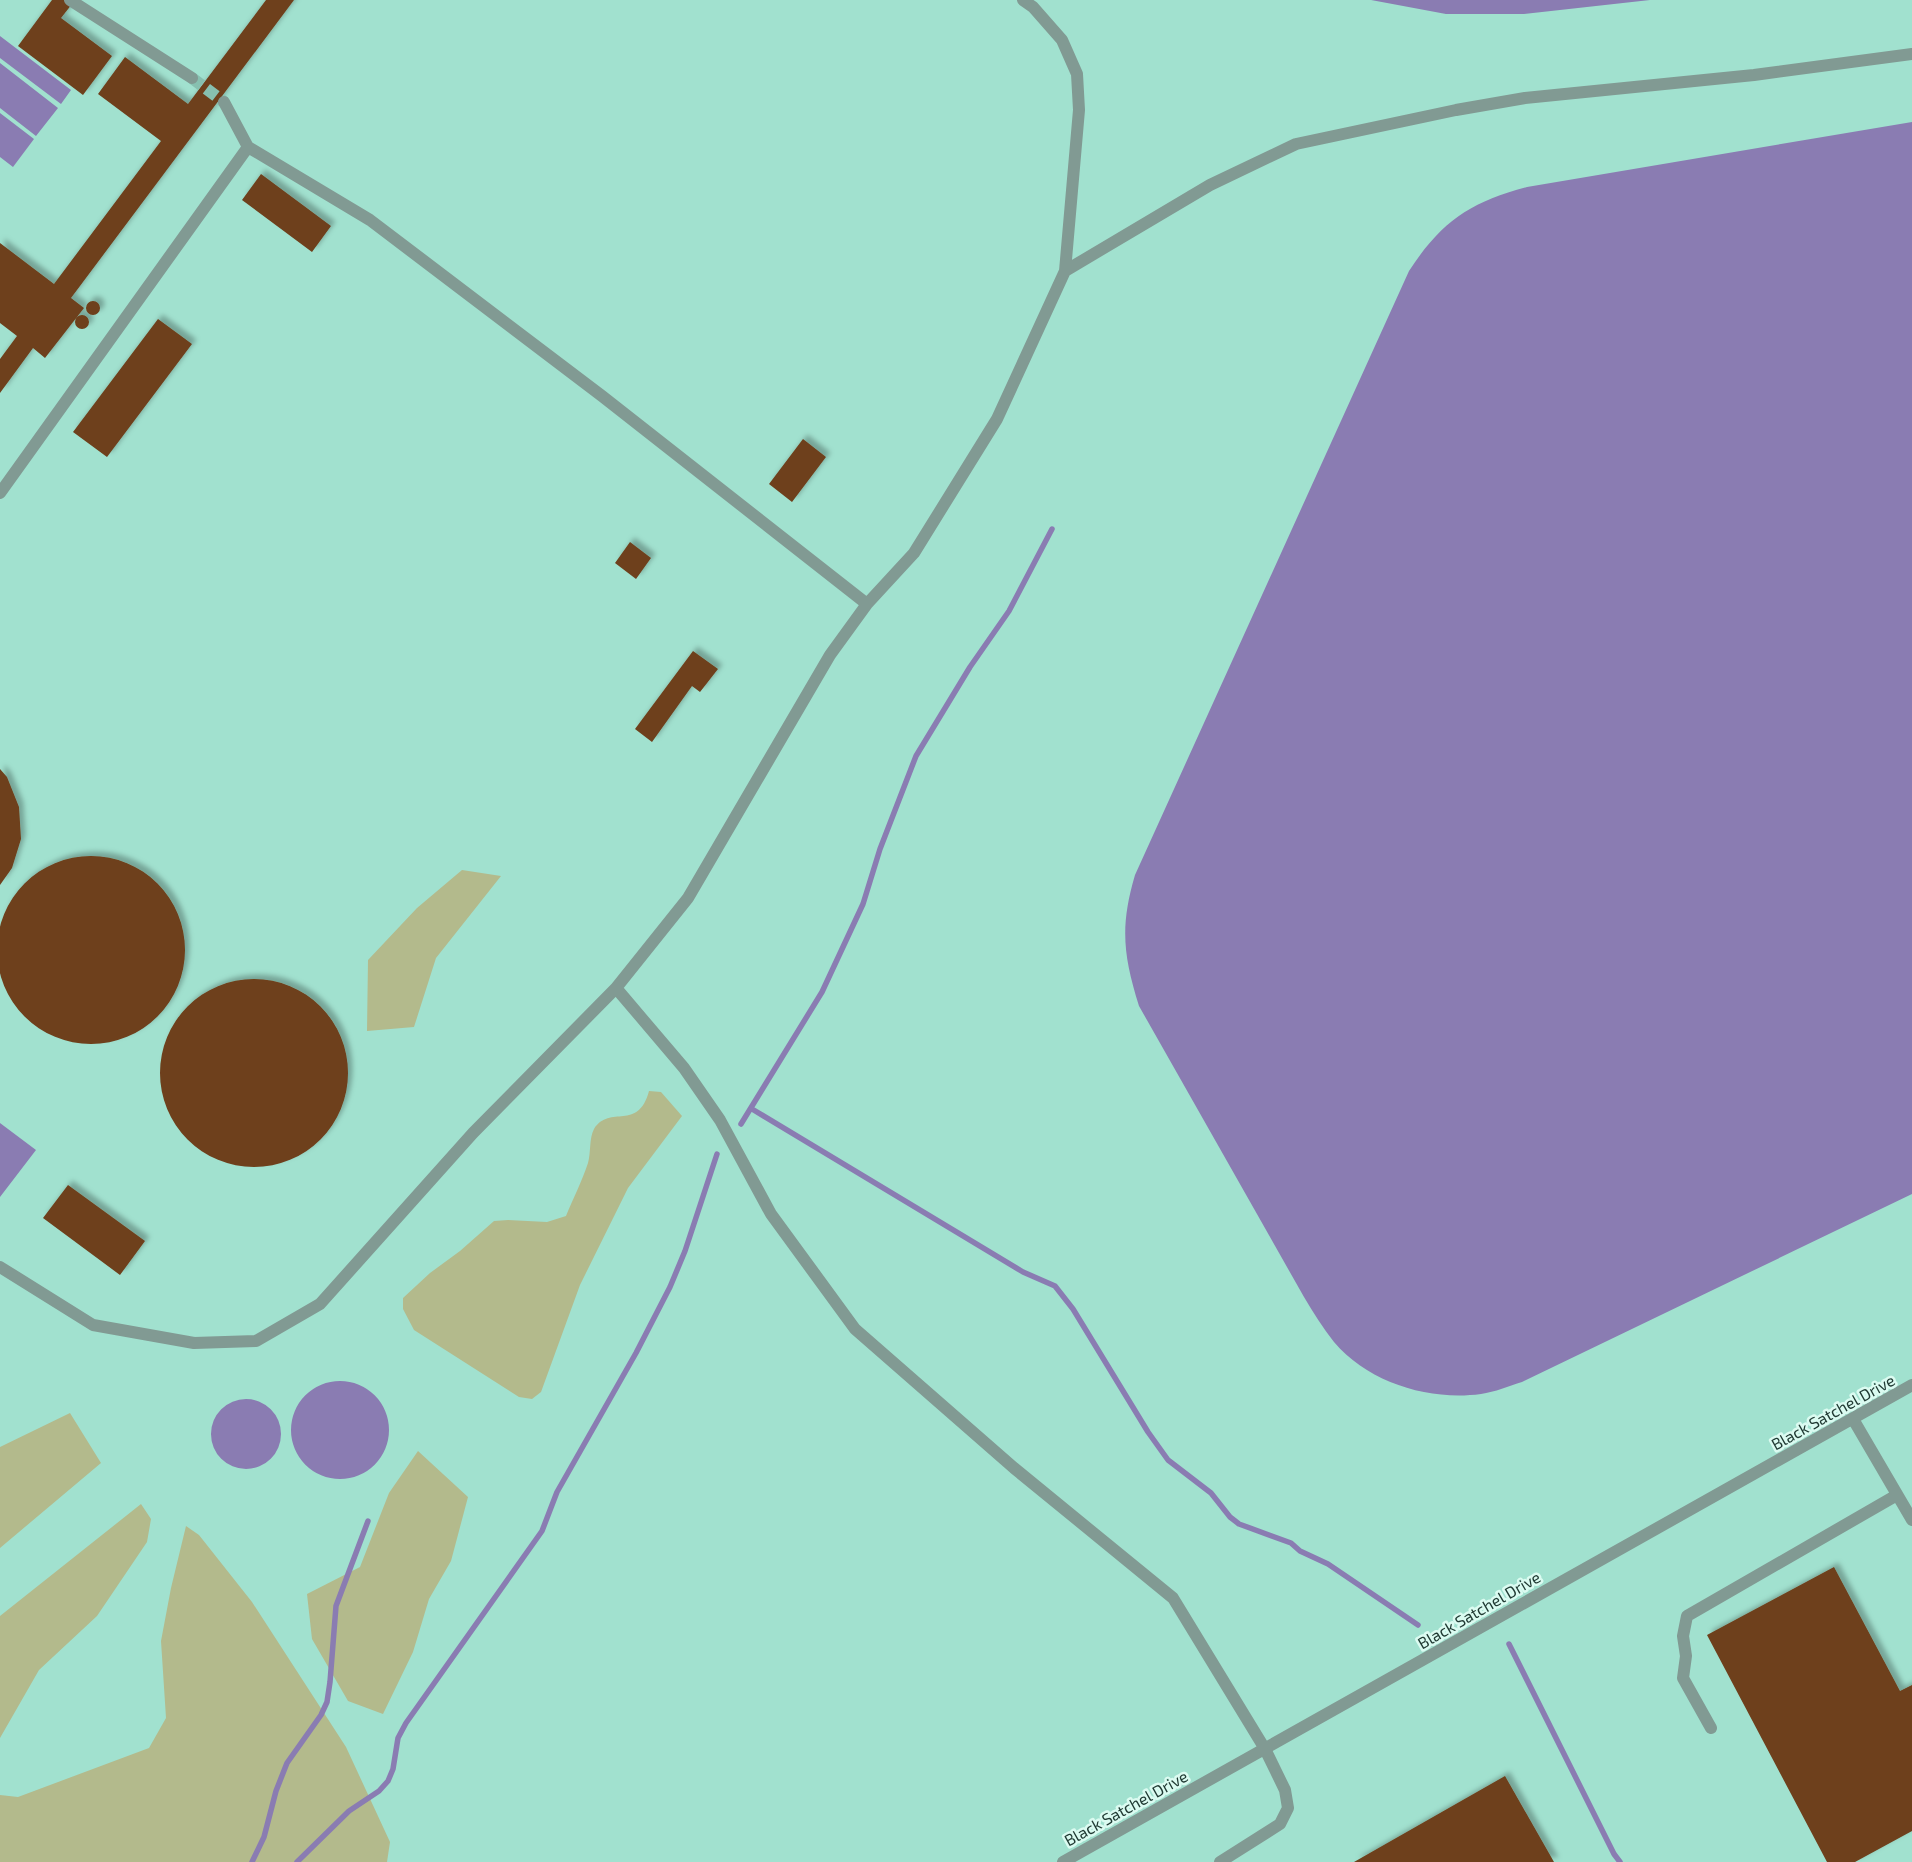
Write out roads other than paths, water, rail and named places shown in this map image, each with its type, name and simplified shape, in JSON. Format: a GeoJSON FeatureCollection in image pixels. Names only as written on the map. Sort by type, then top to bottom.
{"type":"FeatureCollection","features":[{"type":"Feature","properties":{"kind":"street"},"geometry":{"type":"LineString","coordinates":[[70,0],[192,78]]}},
{"type":"Feature","properties":{"kind":"street"},"geometry":{"type":"LineString","coordinates":[[0,1267],[93,1325],[194,1343],[256,1342],[320,1304],[473,1133],[616,988],[688,898],[830,655],[867,604],[914,553],[997,419],[1065,272],[1079,110],[1077,74],[1062,40],[1033,7],[1023,0]]}},
{"type":"Feature","properties":{"kind":"street"},"geometry":{"type":"LineString","coordinates":[[1065,272],[1210,185],[1296,144],[1456,110],[1524,98],[1754,75],[1912,54]]}},
{"type":"Feature","properties":{"kind":"street"},"geometry":{"type":"LineString","coordinates":[[224,102],[248,147],[370,220],[602,396],[867,604]]}},
{"type":"Feature","properties":{"kind":"street"},"geometry":{"type":"LineString","coordinates":[[0,493],[248,147]]}},
{"type":"Feature","properties":{"kind":"street"},"geometry":{"type":"LineString","coordinates":[[616,988],[689,1076],[720,1120],[771,1214],[856,1329],[1014,1468],[1173,1598],[1265,1749],[1285,1790],[1288,1808],[1280,1824],[1220,1862]]}},
{"type":"Feature","properties":{"kind":"street","name":"Black Satchel Drive"},"geometry":{"type":"LineString","coordinates":[[1062,1862],[1912,1386]]}},
{"type":"Feature","properties":{"kind":"street"},"geometry":{"type":"LineString","coordinates":[[1853,1419],[1912,1520]]}},
{"type":"Feature","properties":{"kind":"street"},"geometry":{"type":"LineString","coordinates":[[1711,1728],[1683,1678],[1686,1656],[1683,1636],[1687,1616],[1897,1495]]}},
{"type":"Feature","properties":{"kind":"waterway"},"geometry":{"type":"LineString","coordinates":[[741,1124],[822,992],[863,904],[880,849],[916,756],[970,667],[1009,611],[1052,529]]}},
{"type":"Feature","properties":{"kind":"waterway"},"geometry":{"type":"LineString","coordinates":[[752,1109],[1023,1272],[1055,1286],[1073,1309],[1148,1432],[1168,1460],[1211,1493],[1230,1517],[1239,1524],[1291,1543],[1300,1551],[1328,1564],[1418,1625]]}},
{"type":"Feature","properties":{"kind":"waterway"},"geometry":{"type":"LineString","coordinates":[[297,1862],[349,1811],[379,1791],[388,1781],[393,1769],[398,1738],[406,1723],[542,1531],[557,1492],[636,1353],[670,1287],[685,1251],[717,1154]]}},
{"type":"Feature","properties":{"kind":"waterway"},"geometry":{"type":"LineString","coordinates":[[252,1862],[264,1837],[276,1791],[287,1763],[321,1715],[327,1702],[336,1606],[368,1521]]}},
{"type":"Feature","properties":{"kind":"waterway"},"geometry":{"type":"LineString","coordinates":[[1509,1644],[1614,1854],[1620,1862]]}},
{"type":"Feature","properties":{"kind":"tunnel"},"geometry":{"type":"LineString","coordinates":[[192,78],[224,102]]}}]}
